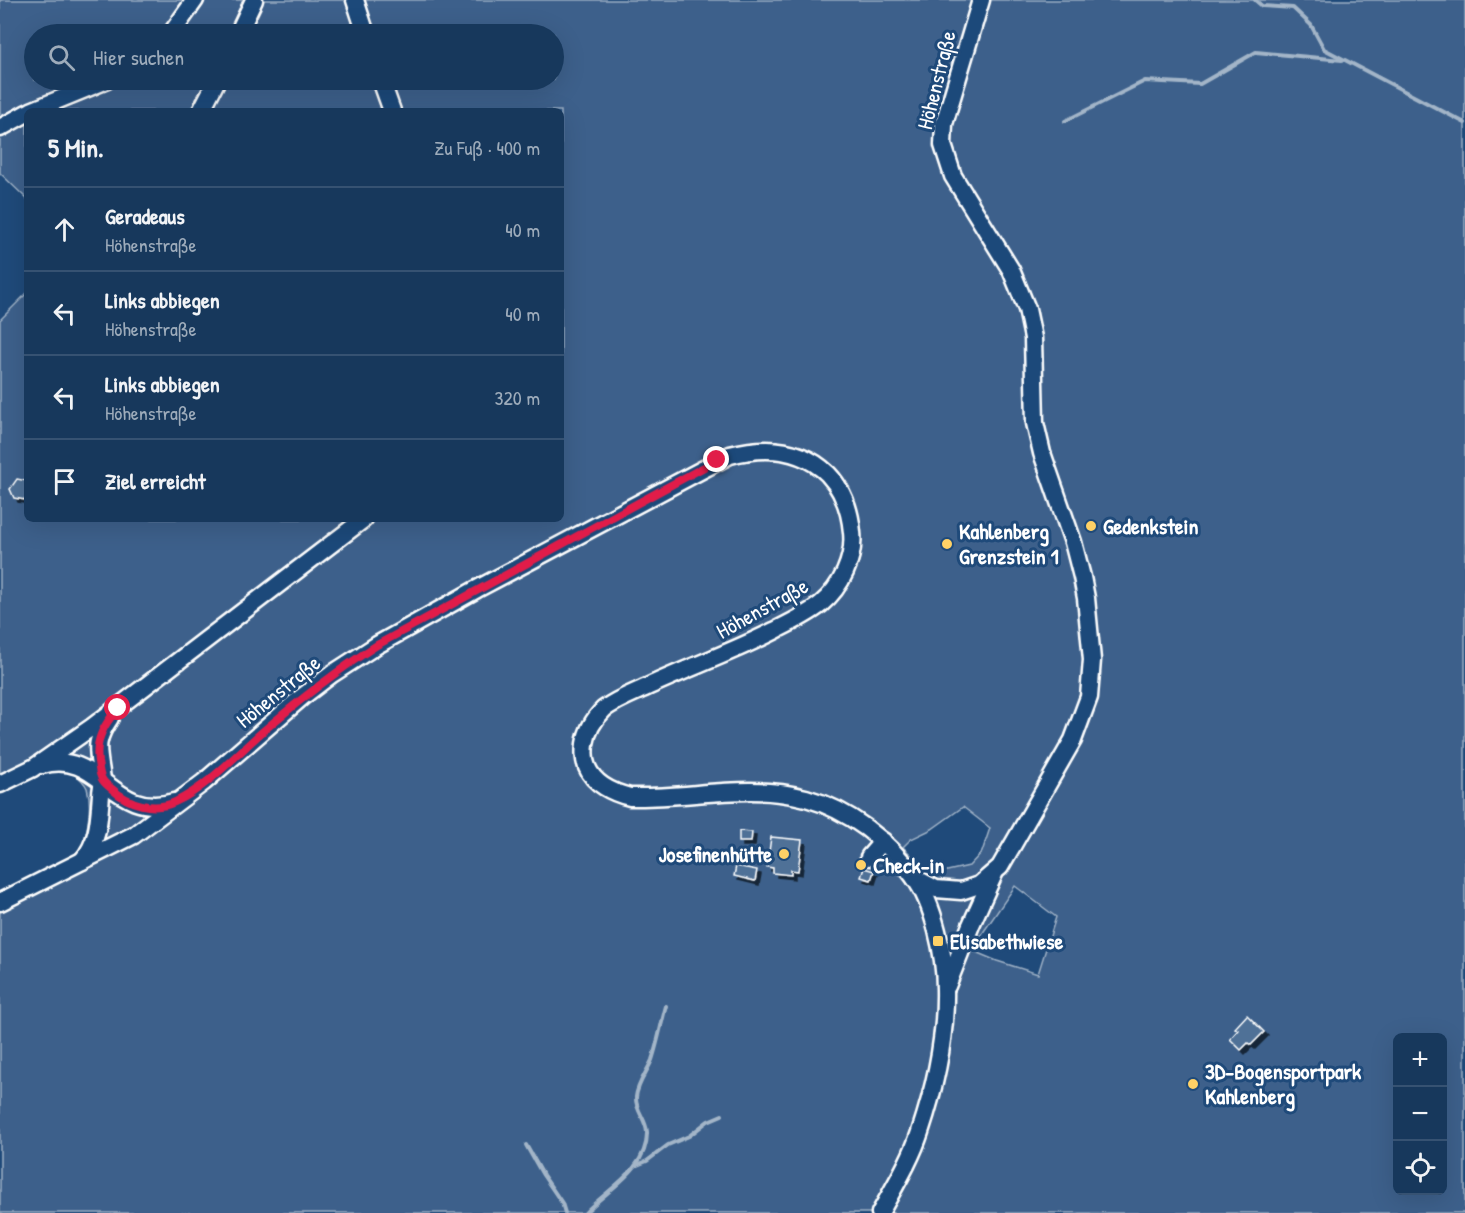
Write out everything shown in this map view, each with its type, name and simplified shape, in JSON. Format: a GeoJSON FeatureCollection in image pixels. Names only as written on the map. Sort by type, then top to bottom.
{"type":"FeatureCollection","features":[{"type":"Feature","properties":{"kind":"street"},"geometry":{"type":"LineString","coordinates":[[178,24],[195,0]]}},
{"type":"Feature","properties":{"kind":"street"},"geometry":{"type":"LineString","coordinates":[[243,24],[254,0]]}},
{"type":"Feature","properties":{"kind":"street"},"geometry":{"type":"LineString","coordinates":[[355,0],[363,24]]}},
{"type":"Feature","properties":{"kind":"street","name":"Höhenstraße"},"geometry":{"type":"LineString","coordinates":[[945,990],[971,925],[995,874],[1017,842],[1073,740],[1089,697],[1092,650],[1086,598],[1075,550],[1042,453],[1035,423],[1033,338],[1026,309],[1011,270],[953,176],[943,145],[944,124],[981,0]]}},
{"type":"Feature","properties":{"kind":"street"},"geometry":{"type":"LineString","coordinates":[[39,108],[83,90]]}},
{"type":"Feature","properties":{"kind":"street"},"geometry":{"type":"LineString","coordinates":[[203,108],[212,90]]}},
{"type":"Feature","properties":{"kind":"street"},"geometry":{"type":"LineString","coordinates":[[385,90],[391,108]]}},
{"type":"Feature","properties":{"kind":"street"},"geometry":{"type":"LineString","coordinates":[[0,128],[24,115]]}},
{"type":"Feature","properties":{"kind":"street","name":"Höhenstraße"},"geometry":{"type":"LineString","coordinates":[[0,902],[134,835],[189,794],[332,674],[377,645],[717,460],[745,452],[773,449],[801,456],[815,464],[839,489],[846,503],[853,535],[849,563],[842,578],[822,603],[782,627],[737,650],[613,703],[597,717],[587,736],[585,757],[587,767],[602,786],[630,797],[750,791],[806,798],[836,809],[864,826],[883,841],[915,878],[926,885],[946,891],[961,891],[979,885],[995,874]]}},
{"type":"Feature","properties":{"kind":"street","name":"Höhenstraße"},"geometry":{"type":"LineString","coordinates":[[33,768],[92,727],[360,522]]}},
{"type":"Feature","properties":{"kind":"street","name":"Höhenstraße"},"geometry":{"type":"LineString","coordinates":[[81,862],[91,849],[99,828],[102,781],[97,755],[99,736],[110,718],[137,693]]}},
{"type":"Feature","properties":{"kind":"street","name":"Höhenstraße"},"geometry":{"type":"LineString","coordinates":[[0,784],[51,762],[68,762],[84,768],[118,795],[144,806],[165,805],[189,794]]}},
{"type":"Feature","properties":{"kind":"street"},"geometry":{"type":"LineString","coordinates":[[869,857],[883,841]]}},
{"type":"Feature","properties":{"kind":"street","name":"Höhenstraße"},"geometry":{"type":"LineString","coordinates":[[880,1213],[919,1134],[931,1095],[942,1030],[945,990],[943,965],[934,923],[915,878]]}},
{"type":"Feature","properties":{"kind":"shaded area"},"geometry":{"type":"Polygon","coordinates":[[[0,0],[1465,0],[1465,1213],[0,1213],[0,897],[50,874],[74,859],[79,853],[88,825],[89,796],[87,788],[78,777],[57,768],[37,772],[0,787],[0,320],[24,296],[24,522],[564,522],[564,108],[24,108],[24,196],[0,173],[0,132],[5,128],[0,112],[0,0]],[[963,807],[932,829],[911,839],[903,847],[923,867],[943,872],[969,866],[982,852],[990,828],[963,807]],[[1015,886],[973,951],[1038,974],[1056,917],[1015,886]]]}},
{"type":"Feature","properties":{"kind":"building"},"geometry":{"type":"Polygon","coordinates":[[[17,479],[24,480],[24,500],[14,498],[10,489],[17,479]]]}},
{"type":"Feature","properties":{"kind":"building"},"geometry":{"type":"Polygon","coordinates":[[[739,831],[752,832],[751,842],[739,842],[739,831]]]}},
{"type":"Feature","properties":{"kind":"building","name":"Josefinenhütte"},"geometry":{"type":"Polygon","coordinates":[[[771,837],[802,840],[798,871],[791,870],[791,875],[773,873],[773,868],[767,867],[771,837]]]}},
{"type":"Feature","properties":{"kind":"building"},"geometry":{"type":"Polygon","coordinates":[[[736,866],[757,870],[755,881],[734,876],[736,866]]]}},
{"type":"Feature","properties":{"kind":"building"},"geometry":{"type":"Polygon","coordinates":[[[864,868],[874,871],[871,880],[861,877],[864,868]]]}},
{"type":"Feature","properties":{"kind":"building"},"geometry":{"type":"Polygon","coordinates":[[[1247,1015],[1264,1032],[1251,1045],[1248,1043],[1241,1050],[1230,1039],[1238,1030],[1235,1028],[1247,1015]]]}},
{"type":"Feature","properties":{"kind":"waterway"},"geometry":{"type":"LineString","coordinates":[[1255,0],[1262,6],[1293,8],[1311,25],[1324,49],[1465,123]]}},
{"type":"Feature","properties":{"kind":"waterway"},"geometry":{"type":"LineString","coordinates":[[1065,121],[1145,81],[1200,84],[1256,52],[1342,60]]}},
{"type":"Feature","properties":{"kind":"waterway"},"geometry":{"type":"LineString","coordinates":[[585,1213],[634,1168],[646,1145],[646,1127],[637,1106],[636,1097],[640,1083],[652,1060],[666,1006]]}},
{"type":"Feature","properties":{"kind":"waterway"},"geometry":{"type":"LineString","coordinates":[[635,1166],[647,1161],[668,1145],[689,1136],[708,1121],[722,1115]]}},
{"type":"Feature","properties":{"kind":"waterway"},"geometry":{"type":"LineString","coordinates":[[526,1145],[562,1203],[565,1213]]}},
{"type":"Feature","properties":{"kind":"place","name":"Gedenkstein"},"geometry":{"type":"Point","coordinates":[1091,526]}},
{"type":"Feature","properties":{"kind":"place","name":"Kahlenberg Grenzstein 1"},"geometry":{"type":"Point","coordinates":[947,544]}},
{"type":"Feature","properties":{"kind":"place","name":"Josefinenhütte"},"geometry":{"type":"Point","coordinates":[784,854]}},
{"type":"Feature","properties":{"kind":"place","name":"Check-in"},"geometry":{"type":"Point","coordinates":[861,865]}},
{"type":"Feature","properties":{"kind":"place","name":"Elisabethwiese"},"geometry":{"type":"Point","coordinates":[938,941]}},
{"type":"Feature","properties":{"kind":"place","name":"3D-Bogensportpark Kahlenberg"},"geometry":{"type":"Point","coordinates":[1193,1084]}},
{"type":"Feature","properties":{"kind":"route"},"geometry":{"type":"LineString","coordinates":[[118,708],[102,729],[97,744],[102,781],[118,795],[144,806],[157,807],[174,802],[204,782],[332,674],[377,645],[717,460]]}}]}
